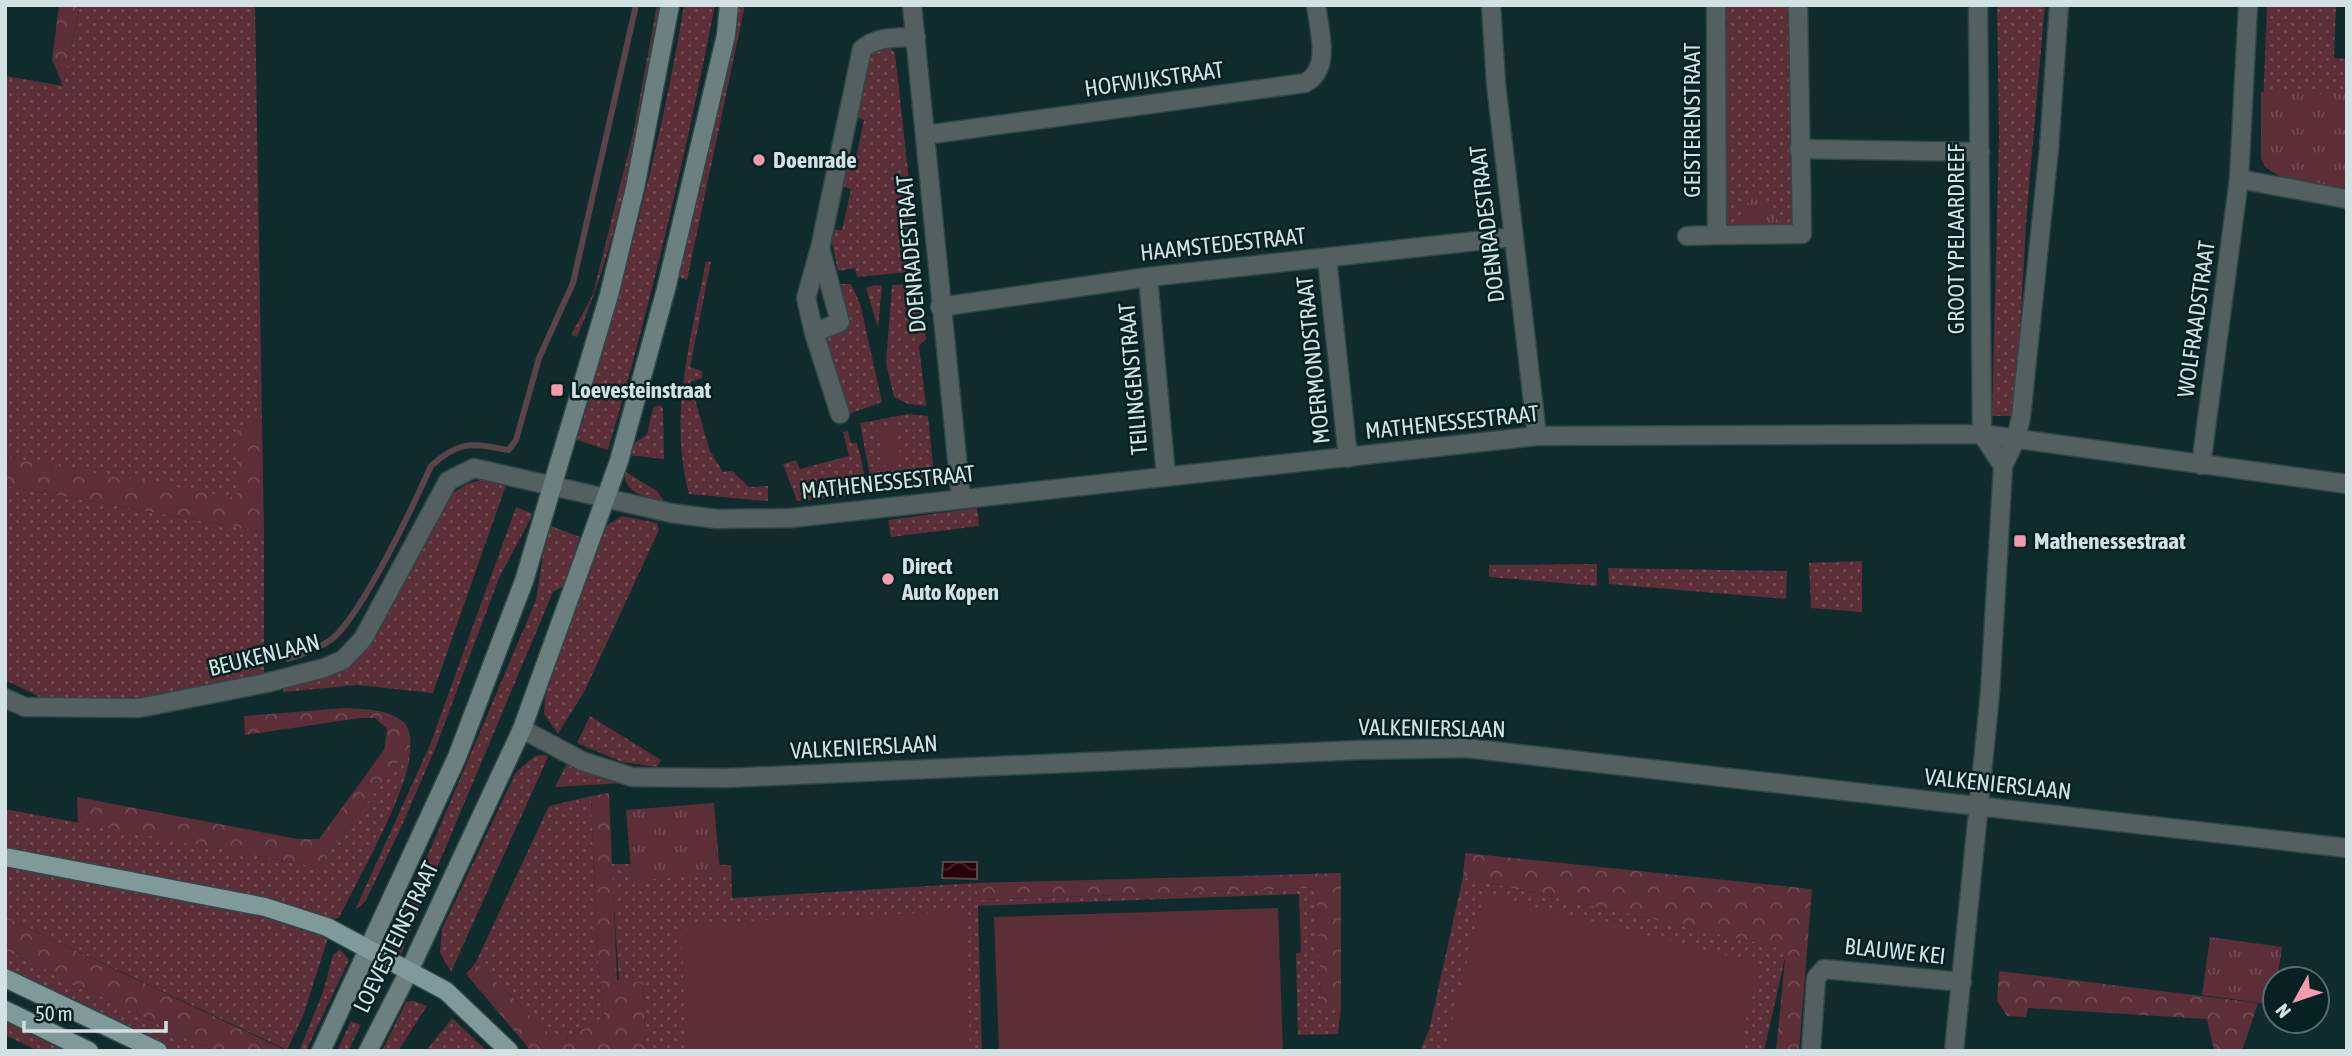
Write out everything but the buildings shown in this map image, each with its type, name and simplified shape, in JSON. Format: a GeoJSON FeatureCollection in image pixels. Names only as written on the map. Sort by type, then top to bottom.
{"type":"FeatureCollection","features":[{"type":"Feature","properties":{"kind":"main road"},"geometry":{"type":"LineString","coordinates":[[5,858],[265,907],[338,932],[446,991],[509,1051]]}},
{"type":"Feature","properties":{"kind":"main road"},"geometry":{"type":"LineString","coordinates":[[5,978],[158,1051]]}},
{"type":"Feature","properties":{"kind":"main road"},"geometry":{"type":"LineString","coordinates":[[5,1010],[89,1051]]}},
{"type":"Feature","properties":{"kind":"street","name":"LOEVESTEINSTRAAT"},"geometry":{"type":"LineString","coordinates":[[321,1051],[457,757],[524,580],[609,295],[635,188],[670,5]]}},
{"type":"Feature","properties":{"kind":"street","name":"LOEVESTEINSTRAAT"},"geometry":{"type":"LineString","coordinates":[[368,1051],[409,971],[522,729],[619,461],[666,289],[726,35],[729,5]]}},
{"type":"Feature","properties":{"kind":"street","name":"DOENRADESTRAAT"},"geometry":{"type":"LineString","coordinates":[[912,5],[961,499]]}},
{"type":"Feature","properties":{"kind":"street","name":"HOFWIJKSTRAAT"},"geometry":{"type":"LineString","coordinates":[[925,135],[1305,83],[1314,79],[1322,64],[1316,5]]}},
{"type":"Feature","properties":{"kind":"street","name":"DOENRADESTRAAT"},"geometry":{"type":"LineString","coordinates":[[1491,5],[1496,83],[1536,436]]}},
{"type":"Feature","properties":{"kind":"street","name":"GEISTERENSTRAAT"},"geometry":{"type":"LineString","coordinates":[[1716,5],[1717,235]]}},
{"type":"Feature","properties":{"kind":"street"},"geometry":{"type":"LineString","coordinates":[[1687,236],[1811,234],[1799,149],[1798,5]]}},
{"type":"Feature","properties":{"kind":"street","name":"GROOT YPELAARDREEF"},"geometry":{"type":"LineString","coordinates":[[1978,5],[1982,434]]}},
{"type":"Feature","properties":{"kind":"street"},"geometry":{"type":"LineString","coordinates":[[1979,807],[1990,693],[2003,466],[2016,439],[2049,149],[2059,5]]}},
{"type":"Feature","properties":{"kind":"street","name":"WOLFRAADSTRAAT"},"geometry":{"type":"LineString","coordinates":[[2201,464],[2239,179],[2248,5]]}},
{"type":"Feature","properties":{"kind":"street"},"geometry":{"type":"LineString","coordinates":[[840,414],[814,333],[806,298],[820,248],[862,49],[870,42],[881,39],[916,37]]}},
{"type":"Feature","properties":{"kind":"street"},"geometry":{"type":"LineString","coordinates":[[1799,149],[1980,152]]}},
{"type":"Feature","properties":{"kind":"street"},"geometry":{"type":"LineString","coordinates":[[2239,179],[2347,199]]}},
{"type":"Feature","properties":{"kind":"street","name":"HAAMSTEDESTRAAT"},"geometry":{"type":"LineString","coordinates":[[940,307],[1148,276],[1513,237]]}},
{"type":"Feature","properties":{"kind":"street"},"geometry":{"type":"LineString","coordinates":[[814,333],[840,322],[820,248]]}},
{"type":"Feature","properties":{"kind":"street","name":"MOERMONDSTRAAT"},"geometry":{"type":"LineString","coordinates":[[1327,258],[1348,458]]}},
{"type":"Feature","properties":{"kind":"street","name":"TEILINGENSTRAAT"},"geometry":{"type":"LineString","coordinates":[[1148,276],[1167,477]]}},
{"type":"Feature","properties":{"kind":"street","name":"MATHENESSESTRAAT"},"geometry":{"type":"LineString","coordinates":[[606,498],[671,513],[717,519],[791,518],[1536,436],[1982,434],[2347,484]]}},
{"type":"Feature","properties":{"kind":"street"},"geometry":{"type":"LineString","coordinates":[[1982,434],[2003,466]]}},
{"type":"Feature","properties":{"kind":"street","name":"BEUKENLAAN"},"geometry":{"type":"LineString","coordinates":[[5,698],[25,707],[139,708],[265,683],[324,668],[343,660],[363,639],[448,481],[474,468],[606,498]]}},
{"type":"Feature","properties":{"kind":"street","name":"VALKENIERSLAAN"},"geometry":{"type":"LineString","coordinates":[[522,729],[582,761],[632,777],[726,778],[1360,750],[1466,748],[2347,848]]}},
{"type":"Feature","properties":{"kind":"street","name":"BLAUWE KEI"},"geometry":{"type":"LineString","coordinates":[[1954,1051],[1979,807]]}},
{"type":"Feature","properties":{"kind":"street","name":"BLAUWE KEI"},"geometry":{"type":"LineString","coordinates":[[1811,1051],[1816,978],[1825,969],[1962,982]]}},
{"type":"Feature","properties":{"kind":"green space"},"geometry":{"type":"Polygon","coordinates":[[[59,5],[80,5],[63,86],[52,60],[59,5]]]}},
{"type":"Feature","properties":{"kind":"green space"},"geometry":{"type":"Polygon","coordinates":[[[80,5],[255,5],[262,420],[237,427],[237,494],[233,498],[5,457],[5,76],[63,86],[80,5]]]}},
{"type":"Feature","properties":{"kind":"green space"},"geometry":{"type":"Polygon","coordinates":[[[657,5],[661,5],[628,174],[606,259],[592,299],[577,337],[571,335],[593,294],[633,134],[657,5]]]}},
{"type":"Feature","properties":{"kind":"green space"},"geometry":{"type":"Polygon","coordinates":[[[684,5],[715,5],[667,229],[608,450],[577,440],[651,170],[684,5]]]}},
{"type":"Feature","properties":{"kind":"green space"},"geometry":{"type":"Polygon","coordinates":[[[735,5],[745,5],[687,280],[678,277],[735,5]]]}},
{"type":"Feature","properties":{"kind":"green space"},"geometry":{"type":"Polygon","coordinates":[[[1723,5],[1792,5],[1796,228],[1725,228],[1723,5]]]}},
{"type":"Feature","properties":{"kind":"green space"},"geometry":{"type":"Polygon","coordinates":[[[1997,5],[2045,5],[2027,210],[2015,416],[1992,416],[1999,137],[1997,5]]]}},
{"type":"Feature","properties":{"kind":"green space"},"geometry":{"type":"Polygon","coordinates":[[[2267,5],[2336,5],[2334,58],[2347,59],[2347,192],[2278,182],[2278,175],[2265,167],[2261,156],[2267,5]]]}},
{"type":"Feature","properties":{"kind":"green space"},"geometry":{"type":"Polygon","coordinates":[[[889,46],[895,53],[919,271],[857,277],[855,268],[838,271],[829,229],[842,230],[851,189],[839,185],[843,158],[855,162],[864,120],[852,115],[865,53],[889,46]]]}},
{"type":"Feature","properties":{"kind":"green space"},"geometry":{"type":"Polygon","coordinates":[[[2261,92],[2347,95],[2347,192],[2278,182],[2278,175],[2265,167],[2261,158],[2261,92]]]}},
{"type":"Feature","properties":{"kind":"green space"},"geometry":{"type":"Polygon","coordinates":[[[1757,194],[1772,206],[1778,223],[1741,223],[1742,209],[1757,194]]]}},
{"type":"Feature","properties":{"kind":"green space"},"geometry":{"type":"Polygon","coordinates":[[[706,261],[711,262],[690,367],[702,371],[702,378],[690,382],[710,451],[723,472],[732,471],[749,487],[768,486],[768,501],[689,494],[683,465],[681,407],[688,348],[706,261]]]}},
{"type":"Feature","properties":{"kind":"green space"},"geometry":{"type":"Polygon","coordinates":[[[841,284],[851,284],[860,303],[882,402],[849,414],[845,398],[839,400],[819,337],[846,310],[841,284]]]}},
{"type":"Feature","properties":{"kind":"green space"},"geometry":{"type":"Polygon","coordinates":[[[921,284],[926,339],[919,346],[926,406],[908,404],[894,397],[886,363],[892,285],[921,284]]]}},
{"type":"Feature","properties":{"kind":"green space"},"geometry":{"type":"Polygon","coordinates":[[[882,286],[878,328],[866,288],[882,286]]]}},
{"type":"Feature","properties":{"kind":"green space"},"geometry":{"type":"Polygon","coordinates":[[[660,405],[663,408],[664,459],[628,455],[629,447],[647,434],[653,408],[660,405]]]}},
{"type":"Feature","properties":{"kind":"green space"},"geometry":{"type":"Polygon","coordinates":[[[909,414],[928,416],[933,465],[939,474],[931,487],[876,492],[871,482],[860,423],[909,414]]]}},
{"type":"Feature","properties":{"kind":"green space"},"geometry":{"type":"Polygon","coordinates":[[[262,420],[264,532],[5,486],[5,457],[233,497],[237,494],[237,427],[262,420]]]}},
{"type":"Feature","properties":{"kind":"green space"},"geometry":{"type":"Polygon","coordinates":[[[895,427],[902,464],[885,467],[877,429],[895,427]]]}},
{"type":"Feature","properties":{"kind":"green space"},"geometry":{"type":"Polygon","coordinates":[[[848,431],[851,443],[857,443],[864,475],[863,494],[797,501],[783,464],[796,460],[800,469],[849,456],[843,432],[848,431]]]}},
{"type":"Feature","properties":{"kind":"green space"},"geometry":{"type":"Polygon","coordinates":[[[624,471],[657,491],[664,501],[632,490],[625,479],[624,471]]]}},
{"type":"Feature","properties":{"kind":"green space"},"geometry":{"type":"Polygon","coordinates":[[[481,480],[506,485],[433,693],[357,685],[284,692],[283,687],[324,677],[347,663],[448,496],[467,484],[481,480]]]}},
{"type":"Feature","properties":{"kind":"green space"},"geometry":{"type":"Polygon","coordinates":[[[5,486],[264,532],[264,683],[141,705],[44,699],[5,680],[5,486]]]}},
{"type":"Feature","properties":{"kind":"green space"},"geometry":{"type":"Polygon","coordinates":[[[516,507],[533,514],[499,578],[435,749],[399,832],[365,902],[355,910],[430,745],[516,507]]]}},
{"type":"Feature","properties":{"kind":"green space"},"geometry":{"type":"Polygon","coordinates":[[[977,508],[979,526],[891,537],[888,520],[977,508]]]}},
{"type":"Feature","properties":{"kind":"green space"},"geometry":{"type":"Polygon","coordinates":[[[622,516],[657,523],[659,530],[585,690],[558,734],[544,714],[545,697],[604,527],[622,516]]]}},
{"type":"Feature","properties":{"kind":"green space"},"geometry":{"type":"Polygon","coordinates":[[[551,526],[580,537],[565,585],[553,592],[400,956],[387,951],[536,600],[547,529],[551,526]]]}},
{"type":"Feature","properties":{"kind":"green space"},"geometry":{"type":"Polygon","coordinates":[[[1862,561],[1862,612],[1811,608],[1809,563],[1862,561]]]}},
{"type":"Feature","properties":{"kind":"green space"},"geometry":{"type":"Polygon","coordinates":[[[1597,564],[1597,586],[1489,577],[1489,565],[1597,564]]]}},
{"type":"Feature","properties":{"kind":"green space"},"geometry":{"type":"Polygon","coordinates":[[[1608,568],[1787,571],[1786,599],[1609,584],[1608,568]]]}},
{"type":"Feature","properties":{"kind":"green space"},"geometry":{"type":"Polygon","coordinates":[[[345,708],[378,711],[399,718],[410,734],[410,746],[318,867],[78,823],[77,797],[298,839],[319,839],[384,750],[387,729],[375,718],[360,718],[245,735],[244,716],[345,708]]]}},
{"type":"Feature","properties":{"kind":"green space"},"geometry":{"type":"Polygon","coordinates":[[[590,716],[661,760],[657,767],[622,762],[577,743],[590,716]]]}},
{"type":"Feature","properties":{"kind":"green space"},"geometry":{"type":"Polygon","coordinates":[[[410,746],[409,762],[394,806],[339,918],[329,919],[209,888],[5,850],[5,809],[318,867],[410,746]]]}},
{"type":"Feature","properties":{"kind":"green space"},"geometry":{"type":"Polygon","coordinates":[[[535,756],[548,757],[451,972],[440,953],[442,929],[516,772],[535,756]]]}},
{"type":"Feature","properties":{"kind":"green space"},"geometry":{"type":"Polygon","coordinates":[[[566,765],[624,783],[555,787],[566,765]]]}},
{"type":"Feature","properties":{"kind":"green space"},"geometry":{"type":"Polygon","coordinates":[[[609,793],[617,980],[643,982],[646,1051],[531,1051],[466,974],[476,962],[558,1042],[604,1017],[597,952],[591,796],[609,793]]]}},
{"type":"Feature","properties":{"kind":"green space"},"geometry":{"type":"Polygon","coordinates":[[[591,796],[597,952],[604,1017],[558,1042],[476,962],[549,806],[591,796]]]}},
{"type":"Feature","properties":{"kind":"green space"},"geometry":{"type":"Polygon","coordinates":[[[714,803],[720,874],[632,881],[626,810],[714,803]]]}},
{"type":"Feature","properties":{"kind":"green space"},"geometry":{"type":"Polygon","coordinates":[[[1465,853],[1812,889],[1799,1051],[1776,1051],[1786,949],[1463,877],[1465,853]]]}},
{"type":"Feature","properties":{"kind":"green space"},"geometry":{"type":"Polygon","coordinates":[[[611,864],[731,865],[732,898],[977,883],[978,900],[1316,888],[1321,1005],[1341,1006],[1338,1034],[1298,1035],[1296,953],[1301,952],[1299,894],[978,906],[982,1051],[646,1051],[643,982],[619,981],[611,864]]]}},
{"type":"Feature","properties":{"kind":"green space"},"geometry":{"type":"Polygon","coordinates":[[[5,866],[263,915],[328,938],[303,1016],[287,1050],[5,917],[5,866]]]}},
{"type":"Feature","properties":{"kind":"green space"},"geometry":{"type":"Polygon","coordinates":[[[1341,873],[1341,1006],[1321,1006],[1316,888],[978,900],[977,883],[1341,873]]]}},
{"type":"Feature","properties":{"kind":"green space"},"geometry":{"type":"Polygon","coordinates":[[[1463,877],[1787,949],[1764,1051],[1420,1051],[1429,1030],[1463,877]]]}},
{"type":"Feature","properties":{"kind":"green space"},"geometry":{"type":"Polygon","coordinates":[[[1484,894],[1761,964],[1738,1051],[1444,1051],[1484,894]]]}},
{"type":"Feature","properties":{"kind":"green space"},"geometry":{"type":"Polygon","coordinates":[[[1278,908],[1283,1051],[999,1051],[994,917],[1278,908]]]}},
{"type":"Feature","properties":{"kind":"green space"},"geometry":{"type":"Polygon","coordinates":[[[965,911],[970,1051],[686,1051],[681,924],[965,911]]]}},
{"type":"Feature","properties":{"kind":"green space"},"geometry":{"type":"Polygon","coordinates":[[[5,917],[287,1051],[214,1051],[5,950],[5,917]]]}},
{"type":"Feature","properties":{"kind":"green space"},"geometry":{"type":"Polygon","coordinates":[[[2210,937],[2282,947],[2280,965],[2261,965],[2261,1003],[2202,995],[2210,937]]]}},
{"type":"Feature","properties":{"kind":"green space"},"geometry":{"type":"Polygon","coordinates":[[[340,949],[349,960],[306,1051],[299,1051],[323,992],[333,955],[340,949]]]}},
{"type":"Feature","properties":{"kind":"green space"},"geometry":{"type":"Polygon","coordinates":[[[5,950],[214,1051],[173,1051],[5,970],[5,950]]]}},
{"type":"Feature","properties":{"kind":"green space"},"geometry":{"type":"Polygon","coordinates":[[[1999,971],[2258,1003],[2242,1051],[2214,1051],[2207,1019],[2028,1008],[2026,1017],[2007,1016],[1997,1001],[1999,971]]]}},
{"type":"Feature","properties":{"kind":"green space"},"geometry":{"type":"Polygon","coordinates":[[[414,1001],[427,1006],[398,1051],[382,1051],[406,1002],[414,1001]]]}},
{"type":"Feature","properties":{"kind":"green space"},"geometry":{"type":"Polygon","coordinates":[[[452,1018],[487,1051],[426,1051],[452,1018]]]}},
{"type":"Feature","properties":{"kind":"green space"},"geometry":{"type":"Polygon","coordinates":[[[5,1020],[69,1051],[38,1051],[5,1035],[5,1020]]]}},
{"type":"Feature","properties":{"kind":"green space"},"geometry":{"type":"Polygon","coordinates":[[[351,1021],[361,1025],[348,1051],[337,1051],[351,1021]]]}},
{"type":"Feature","properties":{"kind":"water"},"geometry":{"type":"Polygon","coordinates":[[[943,862],[977,862],[977,879],[942,878],[943,862]]]}},
{"type":"Feature","properties":{"kind":"waterway"},"geometry":{"type":"LineString","coordinates":[[288,659],[321,646],[344,626],[386,558],[431,466],[459,447],[476,445],[509,450],[516,440],[539,358],[573,283],[636,5]]}},
{"type":"Feature","properties":{"kind":"place","name":"Doenrade"},"geometry":{"type":"Point","coordinates":[759,160]}},
{"type":"Feature","properties":{"kind":"place","name":"Loevesteinstraat"},"geometry":{"type":"Point","coordinates":[557,390]}},
{"type":"Feature","properties":{"kind":"place","name":"Mathenessestraat"},"geometry":{"type":"Point","coordinates":[2020,541]}},
{"type":"Feature","properties":{"kind":"place","name":"Direct Auto Kopen"},"geometry":{"type":"Point","coordinates":[888,579]}}]}
